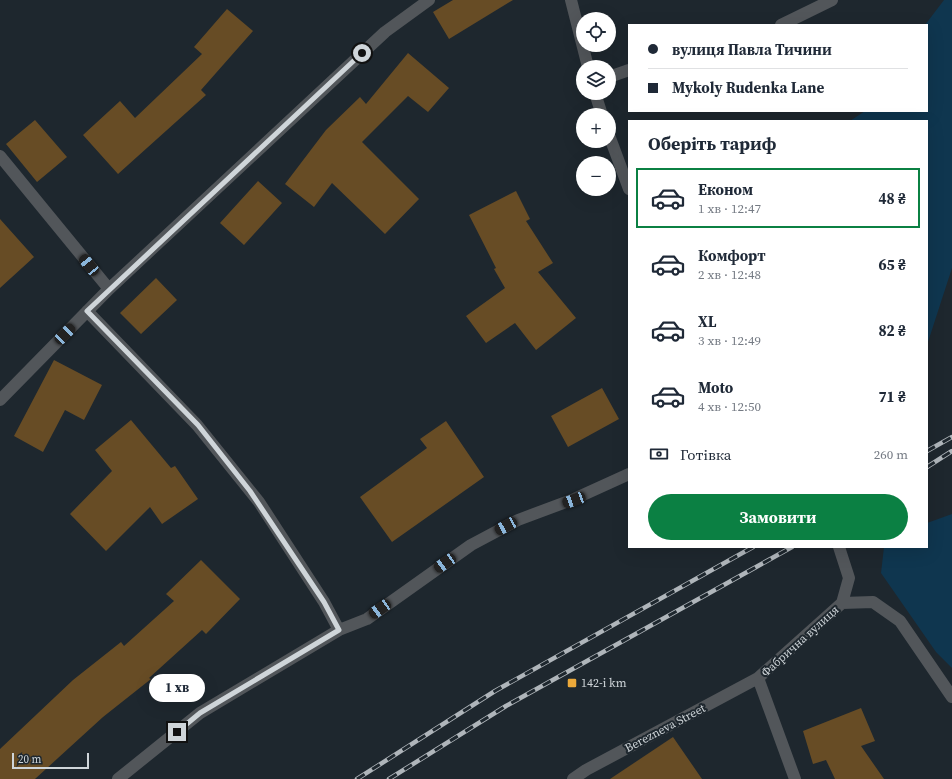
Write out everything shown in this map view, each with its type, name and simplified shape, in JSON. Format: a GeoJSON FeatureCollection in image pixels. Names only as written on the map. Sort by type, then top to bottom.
{"type":"FeatureCollection","features":[{"type":"Feature","properties":{"kind":"street"},"geometry":{"type":"LineString","coordinates":[[0,400],[109,289],[385,32],[429,0]]}},
{"type":"Feature","properties":{"kind":"street"},"geometry":{"type":"LineString","coordinates":[[571,0],[586,60]]}},
{"type":"Feature","properties":{"kind":"street"},"geometry":{"type":"LineString","coordinates":[[783,24],[832,0]]}},
{"type":"Feature","properties":{"kind":"street"},"geometry":{"type":"LineString","coordinates":[[616,75],[628,70]]}},
{"type":"Feature","properties":{"kind":"street"},"geometry":{"type":"LineString","coordinates":[[614,148],[628,186]]}},
{"type":"Feature","properties":{"kind":"street"},"geometry":{"type":"LineString","coordinates":[[0,156],[109,289]]}},
{"type":"Feature","properties":{"kind":"street"},"geometry":{"type":"LineString","coordinates":[[87,311],[198,425],[244,485],[259,502],[324,602],[339,630]]}},
{"type":"Feature","properties":{"kind":"street"},"geometry":{"type":"LineString","coordinates":[[118,779],[200,713],[339,630],[367,619],[471,545],[518,520],[574,500],[628,474]]}},
{"type":"Feature","properties":{"kind":"street","name":"Фабрична вулиця"},"geometry":{"type":"LineString","coordinates":[[795,779],[758,678],[842,603],[849,578],[839,548]]}},
{"type":"Feature","properties":{"kind":"street"},"geometry":{"type":"LineString","coordinates":[[842,603],[873,602],[900,621],[952,697]]}},
{"type":"Feature","properties":{"kind":"street","name":"Berezneva Street"},"geometry":{"type":"LineString","coordinates":[[574,779],[586,770],[758,678]]}},
{"type":"Feature","properties":{"kind":"shaded area"},"geometry":{"type":"Polygon","coordinates":[[[944,0],[952,0],[952,268],[928,342],[928,120],[852,120],[864,112],[928,112],[928,24],[926,24],[944,0]]]}},
{"type":"Feature","properties":{"kind":"shaded area"},"geometry":{"type":"Polygon","coordinates":[[[952,514],[952,668],[936,652],[881,573],[884,548],[928,548],[928,523],[952,514]]]}},
{"type":"Feature","properties":{"kind":"building"},"geometry":{"type":"Polygon","coordinates":[[[453,0],[513,0],[449,39],[433,12],[453,0]]]}},
{"type":"Feature","properties":{"kind":"building"},"geometry":{"type":"Polygon","coordinates":[[[227,9],[253,31],[201,90],[206,95],[118,174],[83,135],[120,101],[135,118],[202,54],[194,47],[227,9]]]}},
{"type":"Feature","properties":{"kind":"building"},"geometry":{"type":"Polygon","coordinates":[[[408,53],[449,88],[428,112],[408,96],[362,142],[419,199],[385,234],[332,183],[314,207],[285,184],[326,130],[360,97],[366,104],[408,53]]]}},
{"type":"Feature","properties":{"kind":"building"},"geometry":{"type":"Polygon","coordinates":[[[35,120],[67,157],[37,182],[6,144],[35,120]]]}},
{"type":"Feature","properties":{"kind":"building"},"geometry":{"type":"Polygon","coordinates":[[[258,181],[282,203],[244,245],[220,223],[258,181]]]}},
{"type":"Feature","properties":{"kind":"building"},"geometry":{"type":"Polygon","coordinates":[[[516,191],[530,219],[526,221],[553,263],[538,272],[576,318],[536,350],[515,323],[486,343],[466,316],[505,288],[494,269],[496,268],[469,215],[516,191]]]}},
{"type":"Feature","properties":{"kind":"building"},"geometry":{"type":"Polygon","coordinates":[[[0,219],[34,257],[0,288],[0,219]]]}},
{"type":"Feature","properties":{"kind":"building"},"geometry":{"type":"Polygon","coordinates":[[[156,278],[177,300],[141,334],[120,313],[156,278]]]}},
{"type":"Feature","properties":{"kind":"building"},"geometry":{"type":"Polygon","coordinates":[[[54,360],[102,385],[84,420],[65,410],[43,452],[14,436],[54,360]]]}},
{"type":"Feature","properties":{"kind":"building"},"geometry":{"type":"Polygon","coordinates":[[[602,388],[619,419],[568,447],[551,416],[602,388]]]}},
{"type":"Feature","properties":{"kind":"building"},"geometry":{"type":"Polygon","coordinates":[[[131,420],[171,468],[175,466],[198,499],[162,524],[150,507],[106,551],[70,514],[112,471],[95,450],[131,420]]]}},
{"type":"Feature","properties":{"kind":"building"},"geometry":{"type":"Polygon","coordinates":[[[446,421],[484,477],[392,542],[360,497],[427,448],[420,439],[446,421]]]}},
{"type":"Feature","properties":{"kind":"building"},"geometry":{"type":"Polygon","coordinates":[[[201,560],[240,599],[206,634],[202,630],[149,678],[151,679],[103,717],[35,779],[0,779],[0,749],[73,680],[121,642],[124,646],[174,601],[166,594],[201,560]]]}},
{"type":"Feature","properties":{"kind":"building"},"geometry":{"type":"Polygon","coordinates":[[[861,708],[875,741],[861,746],[884,779],[835,779],[826,760],[813,764],[803,731],[861,708]]]}},
{"type":"Feature","properties":{"kind":"building"},"geometry":{"type":"Polygon","coordinates":[[[673,737],[702,779],[610,779],[673,737]]]}},
{"type":"Feature","properties":{"kind":"railway"},"geometry":{"type":"LineString","coordinates":[[928,450],[952,437]]}},
{"type":"Feature","properties":{"kind":"railway"},"geometry":{"type":"LineString","coordinates":[[928,466],[952,451]]}},
{"type":"Feature","properties":{"kind":"railway"},"geometry":{"type":"LineString","coordinates":[[357,779],[495,691],[751,548]]}},
{"type":"Feature","properties":{"kind":"railway"},"geometry":{"type":"LineString","coordinates":[[389,779],[506,706],[790,548]]}},
{"type":"Feature","properties":{"kind":"place","name":"142-i km"},"geometry":{"type":"Point","coordinates":[572,683]}},
{"type":"Feature","properties":{"kind":"route"},"geometry":{"type":"LineString","coordinates":[[177,732],[200,713],[339,630],[324,602],[259,502],[198,425],[87,311],[362,53]]}}]}
